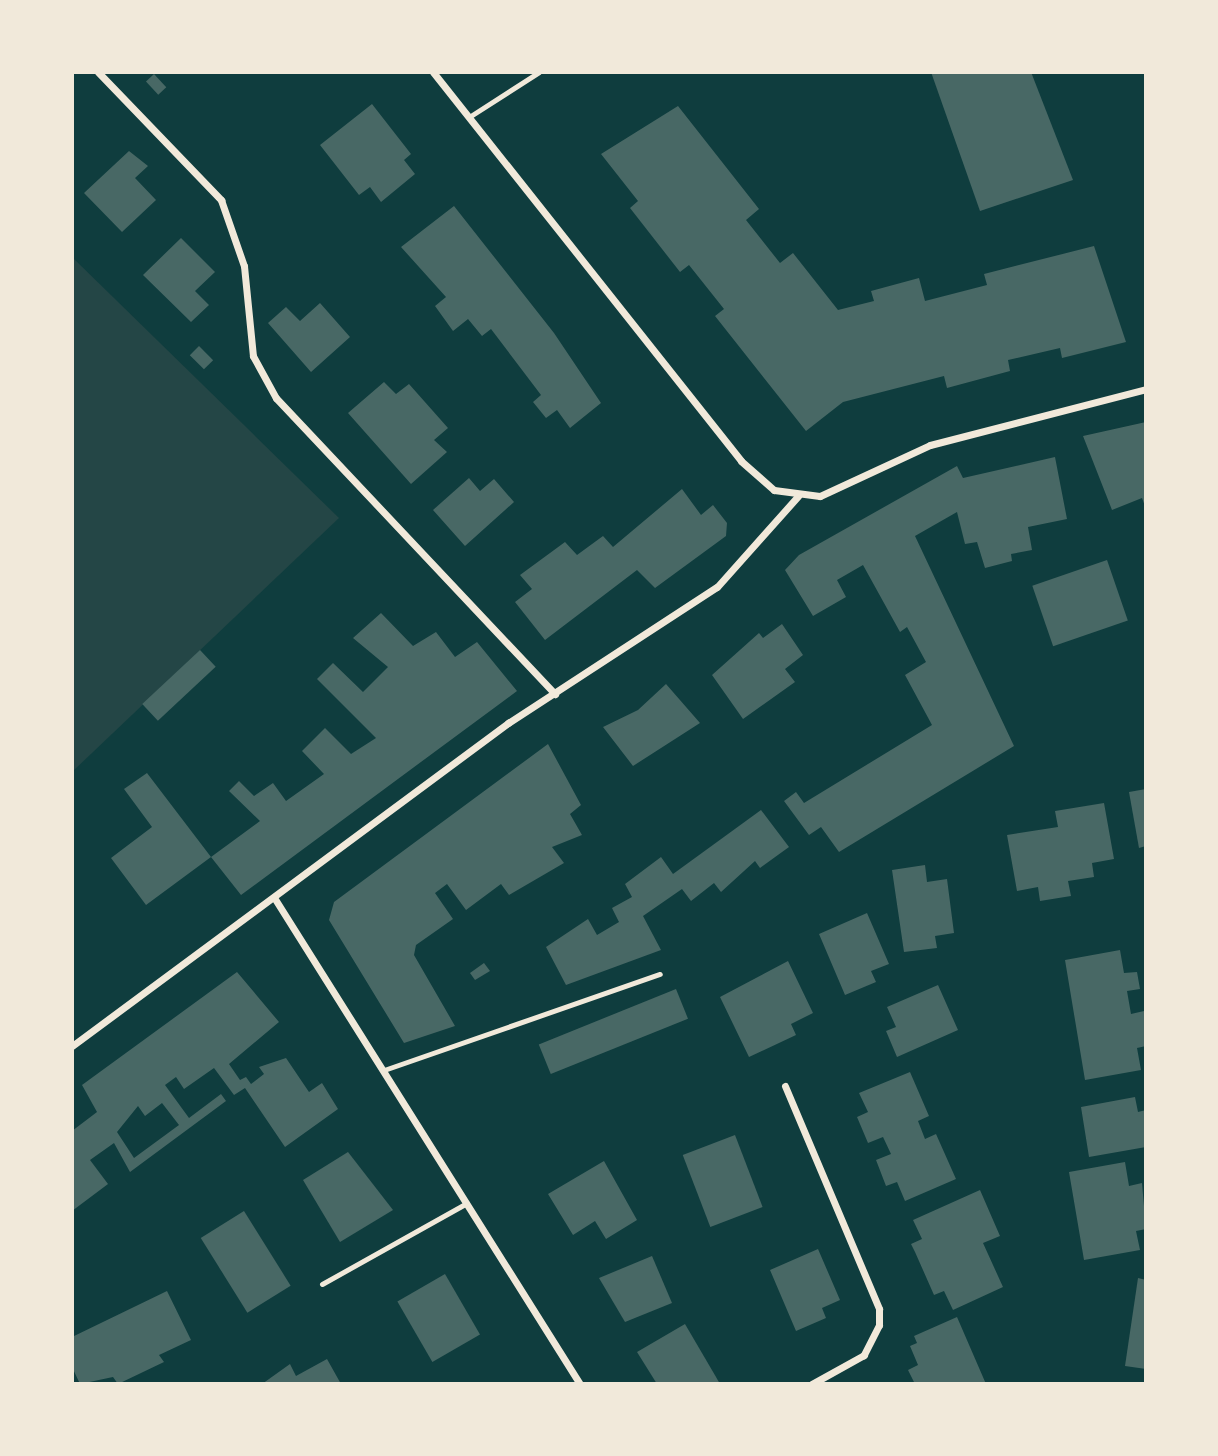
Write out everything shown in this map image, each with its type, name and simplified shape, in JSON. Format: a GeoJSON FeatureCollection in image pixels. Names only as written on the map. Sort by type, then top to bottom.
{"type":"FeatureCollection","features":[{"type":"Feature","properties":{"kind":"street"},"geometry":{"type":"LineString","coordinates":[[98,72],[221,200],[244,266],[253,356],[276,398],[555,694]]}},
{"type":"Feature","properties":{"kind":"street"},"geometry":{"type":"LineString","coordinates":[[433,72],[741,461],[774,490],[798,496],[820,496],[940,442],[1146,389]]}},
{"type":"Feature","properties":{"kind":"street"},"geometry":{"type":"LineString","coordinates":[[72,1046],[555,694],[717,587],[798,496]]}},
{"type":"Feature","properties":{"kind":"street"},"geometry":{"type":"LineString","coordinates":[[275,899],[580,1384]]}},
{"type":"Feature","properties":{"kind":"street"},"geometry":{"type":"LineString","coordinates":[[785,1086],[879,1309],[864,1355],[812,1384]]}},
{"type":"Feature","properties":{"kind":"lane"},"geometry":{"type":"LineString","coordinates":[[469,117],[539,72]]}},
{"type":"Feature","properties":{"kind":"lane"},"geometry":{"type":"LineString","coordinates":[[384,1070],[660,974]]}},
{"type":"Feature","properties":{"kind":"lane"},"geometry":{"type":"LineString","coordinates":[[322,1284],[467,1203]]}},
{"type":"Feature","properties":{"kind":"shaded area"},"geometry":{"type":"Polygon","coordinates":[[[72,257],[339,518],[72,772],[72,257]]]}},
{"type":"Feature","properties":{"kind":"building"},"geometry":{"type":"Polygon","coordinates":[[[931,72],[1031,72],[1073,180],[980,211],[931,72]]]}},
{"type":"Feature","properties":{"kind":"building"},"geometry":{"type":"Polygon","coordinates":[[[154,74],[166,87],[158,95],[146,82],[154,74]]]}},
{"type":"Feature","properties":{"kind":"building"},"geometry":{"type":"Polygon","coordinates":[[[372,104],[411,154],[404,160],[415,174],[381,202],[370,187],[359,195],[320,145],[372,104]]]}},
{"type":"Feature","properties":{"kind":"building"},"geometry":{"type":"Polygon","coordinates":[[[678,106],[759,209],[746,220],[780,263],[793,253],[838,310],[874,301],[871,291],[919,278],[925,301],[987,285],[984,274],[1094,246],[1126,342],[1062,358],[1060,348],[1008,360],[1010,371],[947,388],[944,376],[843,402],[806,431],[715,316],[724,309],[689,265],[680,272],[630,208],[638,201],[601,154],[678,106]]]}},
{"type":"Feature","properties":{"kind":"building"},"geometry":{"type":"Polygon","coordinates":[[[129,151],[148,166],[135,178],[156,200],[122,232],[84,193],[129,151]]]}},
{"type":"Feature","properties":{"kind":"building"},"geometry":{"type":"Polygon","coordinates":[[[454,206],[554,333],[601,403],[570,428],[557,410],[546,418],[533,402],[541,395],[491,329],[482,336],[468,319],[453,331],[435,306],[446,297],[401,247],[454,206]]]}},
{"type":"Feature","properties":{"kind":"building"},"geometry":{"type":"Polygon","coordinates":[[[181,238],[215,272],[195,291],[209,305],[191,322],[143,275],[181,238]]]}},
{"type":"Feature","properties":{"kind":"building"},"geometry":{"type":"Polygon","coordinates":[[[320,303],[350,337],[311,372],[268,323],[286,307],[300,321],[320,303]]]}},
{"type":"Feature","properties":{"kind":"building"},"geometry":{"type":"Polygon","coordinates":[[[199,346],[213,360],[204,369],[190,355],[199,346]]]}},
{"type":"Feature","properties":{"kind":"building"},"geometry":{"type":"Polygon","coordinates":[[[384,382],[396,394],[409,384],[448,428],[434,440],[447,452],[411,484],[348,413],[384,382]]]}},
{"type":"Feature","properties":{"kind":"building"},"geometry":{"type":"Polygon","coordinates":[[[1146,422],[1146,509],[1142,498],[1112,510],[1083,436],[1146,422]]]}},
{"type":"Feature","properties":{"kind":"building"},"geometry":{"type":"Polygon","coordinates":[[[1055,457],[1067,519],[1028,527],[1032,550],[1011,554],[1012,561],[985,568],[977,542],[965,544],[957,512],[915,536],[1014,746],[839,852],[821,827],[809,835],[784,801],[796,792],[804,803],[932,725],[905,675],[926,662],[907,627],[900,632],[863,565],[837,580],[846,597],[813,616],[785,570],[799,555],[957,466],[963,478],[1055,457]]]}},
{"type":"Feature","properties":{"kind":"building"},"geometry":{"type":"Polygon","coordinates":[[[469,478],[480,491],[494,479],[514,502],[465,546],[433,510],[469,478]]]}},
{"type":"Feature","properties":{"kind":"building"},"geometry":{"type":"Polygon","coordinates":[[[682,489],[701,515],[713,505],[727,523],[726,536],[655,588],[637,570],[545,640],[515,602],[532,589],[520,575],[565,542],[577,555],[603,536],[613,547],[682,489]]]}},
{"type":"Feature","properties":{"kind":"building"},"geometry":{"type":"Polygon","coordinates":[[[1107,560],[1128,621],[1053,646],[1032,586],[1107,560]]]}},
{"type":"Feature","properties":{"kind":"building"},"geometry":{"type":"Polygon","coordinates":[[[381,613],[413,646],[436,632],[455,657],[477,642],[517,691],[241,895],[211,857],[260,821],[229,791],[239,781],[254,796],[273,783],[286,801],[324,774],[302,751],[325,728],[351,754],[376,738],[317,679],[333,663],[363,692],[388,667],[353,638],[381,613]]]}},
{"type":"Feature","properties":{"kind":"building"},"geometry":{"type":"Polygon","coordinates":[[[782,624],[803,655],[785,669],[795,682],[743,719],[712,675],[759,633],[763,638],[782,624]]]}},
{"type":"Feature","properties":{"kind":"building"},"geometry":{"type":"Polygon","coordinates":[[[200,650],[216,667],[158,721],[142,704],[200,650]]]}},
{"type":"Feature","properties":{"kind":"building"},"geometry":{"type":"Polygon","coordinates":[[[666,684],[700,723],[633,766],[603,727],[638,710],[666,684]]]}},
{"type":"Feature","properties":{"kind":"building"},"geometry":{"type":"Polygon","coordinates":[[[548,744],[581,805],[570,814],[582,835],[552,847],[564,863],[509,895],[501,884],[466,910],[447,884],[435,893],[453,919],[416,945],[414,955],[455,1026],[404,1043],[329,920],[334,902],[548,744]]]}},
{"type":"Feature","properties":{"kind":"building"},"geometry":{"type":"Polygon","coordinates":[[[147,773],[211,857],[146,905],[111,858],[152,827],[124,789],[147,773]]]}},
{"type":"Feature","properties":{"kind":"building"},"geometry":{"type":"Polygon","coordinates":[[[1146,789],[1146,846],[1139,848],[1129,792],[1146,789]]]}},
{"type":"Feature","properties":{"kind":"building"},"geometry":{"type":"Polygon","coordinates":[[[1104,803],[1114,859],[1092,863],[1094,877],[1068,881],[1071,896],[1040,901],[1038,887],[1017,891],[1007,835],[1058,827],[1055,811],[1104,803]]]}},
{"type":"Feature","properties":{"kind":"building"},"geometry":{"type":"Polygon","coordinates":[[[761,810],[789,847],[760,868],[755,861],[721,892],[714,883],[691,901],[682,889],[643,916],[661,950],[566,985],[546,947],[588,919],[597,935],[619,922],[612,908],[632,897],[625,884],[661,857],[673,874],[761,810]]]}},
{"type":"Feature","properties":{"kind":"building"},"geometry":{"type":"Polygon","coordinates":[[[925,865],[927,882],[947,879],[954,933],[935,936],[937,948],[904,952],[892,870],[925,865]]]}},
{"type":"Feature","properties":{"kind":"building"},"geometry":{"type":"Polygon","coordinates":[[[867,913],[889,964],[871,971],[876,982],[845,995],[819,934],[867,913]]]}},
{"type":"Feature","properties":{"kind":"building"},"geometry":{"type":"Polygon","coordinates":[[[1120,950],[1124,973],[1137,972],[1140,989],[1127,991],[1131,1014],[1144,1011],[1146,1046],[1137,1048],[1141,1070],[1085,1080],[1065,960],[1120,950]]]}},
{"type":"Feature","properties":{"kind":"building"},"geometry":{"type":"Polygon","coordinates":[[[788,961],[813,1013],[791,1024],[796,1035],[749,1057],[720,997],[788,961]]]}},
{"type":"Feature","properties":{"kind":"building"},"geometry":{"type":"Polygon","coordinates":[[[484,963],[490,971],[475,980],[470,973],[484,963]]]}},
{"type":"Feature","properties":{"kind":"building"},"geometry":{"type":"Polygon","coordinates":[[[237,972],[279,1022],[229,1064],[240,1080],[246,1077],[251,1084],[264,1074],[259,1067],[286,1058],[309,1092],[322,1083],[338,1109],[285,1147],[245,1088],[234,1095],[214,1068],[184,1089],[176,1077],[165,1085],[189,1118],[221,1094],[226,1101],[130,1172],[114,1143],[90,1160],[108,1184],[72,1211],[72,1131],[97,1112],[82,1085],[237,972]],[[162,1103],[145,1116],[138,1106],[117,1132],[134,1158],[179,1125],[162,1103]]]}},
{"type":"Feature","properties":{"kind":"building"},"geometry":{"type":"Polygon","coordinates":[[[938,985],[958,1030],[897,1057],[886,1031],[896,1027],[887,1007],[938,985]]]}},
{"type":"Feature","properties":{"kind":"building"},"geometry":{"type":"Polygon","coordinates":[[[676,989],[688,1019],[551,1074],[539,1044],[676,989]]]}},
{"type":"Feature","properties":{"kind":"building"},"geometry":{"type":"Polygon","coordinates":[[[910,1072],[929,1116],[918,1121],[925,1139],[936,1134],[956,1179],[905,1201],[897,1182],[886,1186],[876,1160],[891,1154],[883,1137],[868,1143],[857,1117],[868,1112],[859,1093],[910,1072]]]}},
{"type":"Feature","properties":{"kind":"building"},"geometry":{"type":"Polygon","coordinates":[[[1135,1097],[1138,1112],[1146,1110],[1146,1147],[1089,1157],[1081,1107],[1135,1097]]]}},
{"type":"Feature","properties":{"kind":"building"},"geometry":{"type":"Polygon","coordinates":[[[735,1135],[763,1207],[710,1227],[683,1155],[735,1135]]]}},
{"type":"Feature","properties":{"kind":"building"},"geometry":{"type":"Polygon","coordinates":[[[348,1152],[393,1210],[340,1242],[303,1180],[348,1152]]]}},
{"type":"Feature","properties":{"kind":"building"},"geometry":{"type":"Polygon","coordinates":[[[604,1161],[637,1220],[606,1239],[595,1221],[573,1235],[548,1194],[604,1161]]]}},
{"type":"Feature","properties":{"kind":"building"},"geometry":{"type":"Polygon","coordinates":[[[1125,1162],[1129,1186],[1142,1183],[1146,1229],[1136,1231],[1140,1250],[1084,1260],[1069,1172],[1125,1162]]]}},
{"type":"Feature","properties":{"kind":"building"},"geometry":{"type":"Polygon","coordinates":[[[980,1190],[1000,1236],[983,1243],[1003,1287],[953,1310],[944,1291],[934,1295],[911,1244],[922,1239],[913,1220],[980,1190]]]}},
{"type":"Feature","properties":{"kind":"building"},"geometry":{"type":"Polygon","coordinates":[[[244,1211],[291,1286],[247,1313],[201,1238],[244,1211]]]}},
{"type":"Feature","properties":{"kind":"building"},"geometry":{"type":"Polygon","coordinates":[[[818,1249],[840,1300],[822,1308],[826,1318],[796,1331],[770,1270],[818,1249]]]}},
{"type":"Feature","properties":{"kind":"building"},"geometry":{"type":"Polygon","coordinates":[[[652,1256],[672,1303],[625,1322],[599,1278],[652,1256]]]}},
{"type":"Feature","properties":{"kind":"building"},"geometry":{"type":"Polygon","coordinates":[[[445,1274],[480,1335],[432,1362],[397,1302],[445,1274]]]}},
{"type":"Feature","properties":{"kind":"building"},"geometry":{"type":"Polygon","coordinates":[[[1138,1278],[1146,1280],[1146,1369],[1125,1366],[1138,1278]]]}},
{"type":"Feature","properties":{"kind":"building"},"geometry":{"type":"Polygon","coordinates":[[[167,1291],[191,1340],[159,1355],[164,1362],[118,1384],[113,1377],[80,1384],[72,1367],[72,1337],[167,1291]]]}},
{"type":"Feature","properties":{"kind":"building"},"geometry":{"type":"Polygon","coordinates":[[[957,1317],[986,1384],[915,1384],[908,1370],[918,1365],[910,1346],[917,1343],[914,1336],[957,1317]]]}},
{"type":"Feature","properties":{"kind":"building"},"geometry":{"type":"Polygon","coordinates":[[[685,1324],[720,1384],[657,1384],[637,1352],[685,1324]]]}},
{"type":"Feature","properties":{"kind":"building"},"geometry":{"type":"Polygon","coordinates":[[[327,1359],[341,1384],[262,1384],[290,1364],[296,1376],[327,1359]]]}}]}
